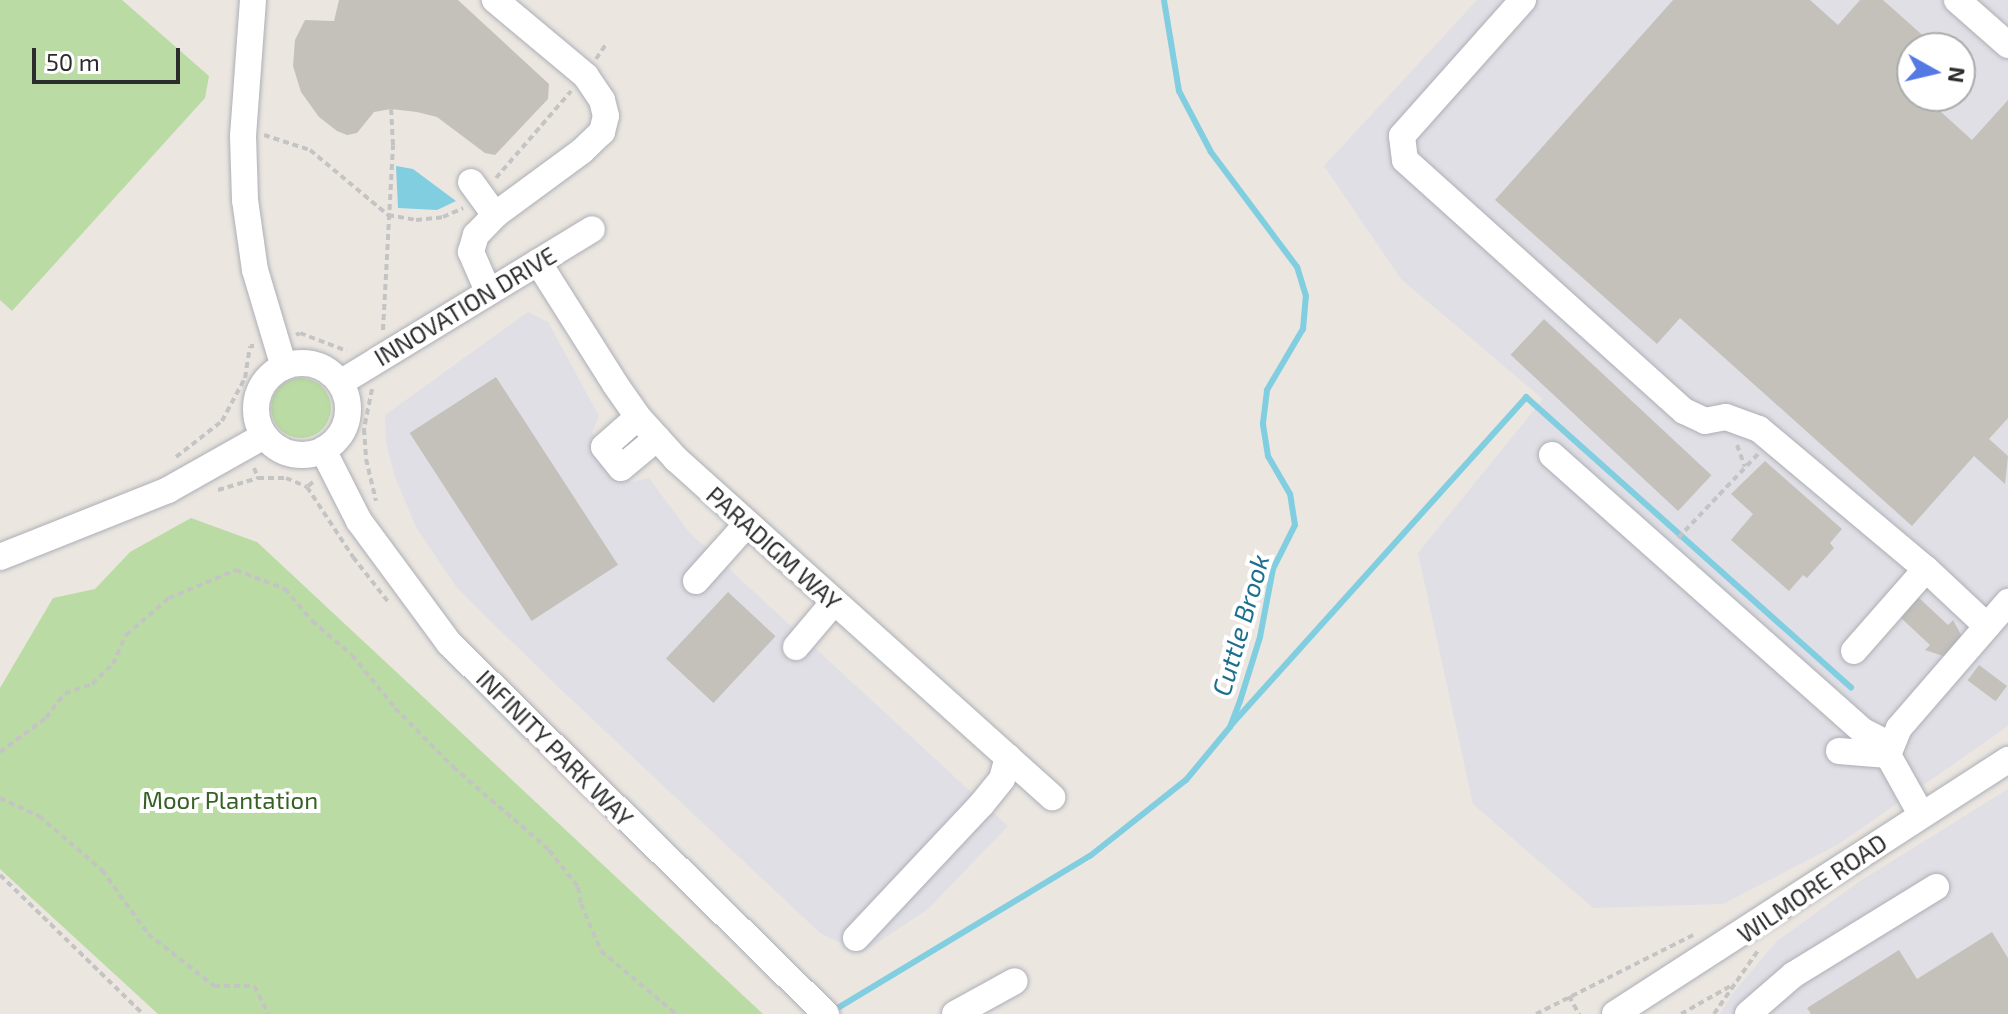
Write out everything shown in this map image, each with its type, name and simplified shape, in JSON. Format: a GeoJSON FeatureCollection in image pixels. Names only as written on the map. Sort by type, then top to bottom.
{"type":"FeatureCollection","features":[{"type":"Feature","properties":{"kind":"street"},"geometry":{"type":"LineString","coordinates":[[253,0],[243,136],[245,200],[255,270],[284,367]]}},
{"type":"Feature","properties":{"kind":"street"},"geometry":{"type":"LineString","coordinates":[[488,291],[471,252],[482,197],[582,151],[602,132],[606,116],[602,100],[586,76],[495,0]]}},
{"type":"Feature","properties":{"kind":"street"},"geometry":{"type":"LineString","coordinates":[[1523,0],[1402,136],[1405,160],[1684,411],[1705,421],[1726,417],[1748,422],[1926,569],[1987,626]]}},
{"type":"Feature","properties":{"kind":"street"},"geometry":{"type":"LineString","coordinates":[[1957,0],[2008,45]]}},
{"type":"Feature","properties":{"kind":"street","name":"INNOVATION DRIVE"},"geometry":{"type":"LineString","coordinates":[[340,383],[592,229]]}},
{"type":"Feature","properties":{"kind":"street","name":"PARADIGM WAY"},"geometry":{"type":"LineString","coordinates":[[538,262],[638,417],[657,438],[747,524],[1052,797]]}},
{"type":"Feature","properties":{"kind":"street"},"geometry":{"type":"LineString","coordinates":[[299,363],[315,365],[329,372],[340,383],[348,413],[336,441],[323,450],[308,455],[291,454],[276,448],[264,436],[256,413],[260,389],[270,375],[284,367],[299,363]]}},
{"type":"Feature","properties":{"kind":"street"},"geometry":{"type":"LineString","coordinates":[[638,417],[604,447],[621,468],[657,438]]}},
{"type":"Feature","properties":{"kind":"street"},"geometry":{"type":"LineString","coordinates":[[0,557],[168,490],[264,436]]}},
{"type":"Feature","properties":{"kind":"street","name":"INFINITY PARK WAY"},"geometry":{"type":"LineString","coordinates":[[323,450],[359,521],[401,583],[449,643],[826,1014]]}},
{"type":"Feature","properties":{"kind":"street"},"geometry":{"type":"LineString","coordinates":[[1552,455],[1863,731],[1890,750],[1921,814]]}},
{"type":"Feature","properties":{"kind":"street"},"geometry":{"type":"LineString","coordinates":[[696,581],[747,524]]}},
{"type":"Feature","properties":{"kind":"street"},"geometry":{"type":"LineString","coordinates":[[1854,651],[1926,569]]}},
{"type":"Feature","properties":{"kind":"street"},"geometry":{"type":"LineString","coordinates":[[796,647],[834,602]]}},
{"type":"Feature","properties":{"kind":"street"},"geometry":{"type":"LineString","coordinates":[[1890,750],[1899,728],[2008,602]]}},
{"type":"Feature","properties":{"kind":"street"},"geometry":{"type":"LineString","coordinates":[[1839,751],[1890,750]]}},
{"type":"Feature","properties":{"kind":"street"},"geometry":{"type":"LineString","coordinates":[[856,938],[981,805],[1002,779],[1008,757]]}},
{"type":"Feature","properties":{"kind":"street","name":"WILMORE ROAD"},"geometry":{"type":"LineString","coordinates":[[1615,1014],[1744,934],[1797,894],[2008,760]]}},
{"type":"Feature","properties":{"kind":"street"},"geometry":{"type":"LineString","coordinates":[[1748,1014],[1793,975],[1936,887]]}},
{"type":"Feature","properties":{"kind":"street"},"geometry":{"type":"LineString","coordinates":[[955,1014],[995,1005],[1015,981]]}},
{"type":"Feature","properties":{"kind":"path"},"geometry":{"type":"LineString","coordinates":[[259,134],[310,150],[388,215],[416,220],[443,217],[482,197],[586,76],[606,44]]}},
{"type":"Feature","properties":{"kind":"path"},"geometry":{"type":"LineString","coordinates":[[381,356],[393,145],[391,109]]}},
{"type":"Feature","properties":{"kind":"path"},"geometry":{"type":"LineString","coordinates":[[1671,545],[1771,440]]}},
{"type":"Feature","properties":{"kind":"path"},"geometry":{"type":"LineString","coordinates":[[0,752],[46,718],[65,693],[92,684],[113,664],[126,635],[169,598],[236,570],[285,589],[312,621],[352,655],[395,708],[453,767],[549,850],[578,887],[581,904],[601,951],[644,983],[676,1014]]}},
{"type":"Feature","properties":{"kind":"path"},"geometry":{"type":"LineString","coordinates":[[0,798],[39,816],[102,870],[148,934],[214,986],[254,986],[268,1014]]}},
{"type":"Feature","properties":{"kind":"path"},"geometry":{"type":"LineString","coordinates":[[0,875],[143,1014]]}},
{"type":"Feature","properties":{"kind":"path"},"geometry":{"type":"LineString","coordinates":[[1714,1014],[1761,945]]}},
{"type":"Feature","properties":{"kind":"path"},"geometry":{"type":"LineString","coordinates":[[1681,1014],[1735,983]]}},
{"type":"Feature","properties":{"kind":"path"},"geometry":{"type":"LineString","coordinates":[[1569,996],[1579,1014]]}},
{"type":"Feature","properties":{"kind":"shaded area"},"geometry":{"type":"Polygon","coordinates":[[[1477,0],[2008,0],[2008,726],[1839,844],[1723,904],[1593,908],[1473,804],[1418,553],[1543,399],[1401,279],[1324,166],[1477,0]]]}},
{"type":"Feature","properties":{"kind":"shaded area"},"geometry":{"type":"Polygon","coordinates":[[[528,312],[548,322],[599,416],[592,433],[631,482],[649,478],[689,532],[1008,826],[928,909],[862,953],[820,933],[555,684],[457,588],[416,527],[395,477],[386,443],[385,415],[528,312]]]}},
{"type":"Feature","properties":{"kind":"shaded area"},"geometry":{"type":"Polygon","coordinates":[[[2008,789],[2008,1014],[1720,1014],[1733,993],[1777,941],[1860,881],[2008,789]]]}},
{"type":"Feature","properties":{"kind":"green space"},"geometry":{"type":"Polygon","coordinates":[[[0,0],[122,0],[209,76],[205,98],[12,311],[0,300],[0,0]]]}},
{"type":"Feature","properties":{"kind":"green space"},"geometry":{"type":"Polygon","coordinates":[[[301,378],[313,380],[322,387],[329,396],[329,420],[322,429],[313,436],[301,438],[289,436],[280,429],[273,420],[271,408],[273,396],[280,387],[289,380],[301,378]]]}},
{"type":"Feature","properties":{"kind":"green space","name":"Moor Plantation"},"geometry":{"type":"Polygon","coordinates":[[[191,518],[257,542],[763,1014],[158,1014],[0,869],[0,688],[53,598],[95,589],[130,552],[191,518]]]}},
{"type":"Feature","properties":{"kind":"water"},"geometry":{"type":"Polygon","coordinates":[[[396,166],[413,169],[456,201],[437,210],[398,208],[396,166]]]}},
{"type":"Feature","properties":{"kind":"building"},"geometry":{"type":"Polygon","coordinates":[[[339,0],[458,0],[549,84],[548,99],[495,155],[485,153],[437,117],[417,112],[391,109],[374,112],[357,133],[347,135],[337,131],[319,117],[301,92],[293,66],[295,40],[305,20],[334,21],[339,0]]]}},
{"type":"Feature","properties":{"kind":"building"},"geometry":{"type":"Polygon","coordinates":[[[1673,0],[1810,0],[1838,25],[1860,0],[1883,0],[1919,32],[1896,32],[1896,112],[1941,112],[1972,140],[2008,100],[2008,418],[1989,439],[2008,456],[2005,484],[1974,456],[1912,526],[1680,318],[1657,344],[1495,200],[1673,0]]]}},
{"type":"Feature","properties":{"kind":"building"},"geometry":{"type":"Polygon","coordinates":[[[1544,319],[1711,475],[1678,511],[1511,355],[1544,319]]]}},
{"type":"Feature","properties":{"kind":"building"},"geometry":{"type":"Polygon","coordinates":[[[496,377],[618,565],[532,621],[410,433],[496,377]]]}},
{"type":"Feature","properties":{"kind":"building"},"geometry":{"type":"Polygon","coordinates":[[[1765,461],[1842,529],[1830,543],[1834,548],[1807,578],[1803,575],[1789,591],[1731,540],[1753,514],[1731,494],[1765,461]]]}},
{"type":"Feature","properties":{"kind":"building"},"geometry":{"type":"Polygon","coordinates":[[[728,592],[776,636],[713,703],[666,659],[728,592]]]}},
{"type":"Feature","properties":{"kind":"building"},"geometry":{"type":"Polygon","coordinates":[[[1918,597],[1948,625],[1953,620],[1964,640],[1949,658],[1925,650],[1930,645],[1900,617],[1918,597]]]}},
{"type":"Feature","properties":{"kind":"building"},"geometry":{"type":"Polygon","coordinates":[[[1979,665],[2007,686],[1996,701],[1968,680],[1979,665]]]}},
{"type":"Feature","properties":{"kind":"building"},"geometry":{"type":"Polygon","coordinates":[[[1992,932],[2008,958],[2008,1014],[1811,1014],[1807,1008],[1899,950],[1917,979],[1992,932]]]}},
{"type":"Feature","properties":{"kind":"waterway","name":"Cuttle Brook"},"geometry":{"type":"LineString","coordinates":[[831,1012],[1090,856],[1186,780],[1230,727],[1240,701],[1260,637],[1273,569],[1295,525],[1290,494],[1268,456],[1263,423],[1267,390],[1303,329],[1306,296],[1297,267],[1211,152],[1179,91],[1164,0]]}},
{"type":"Feature","properties":{"kind":"waterway"},"geometry":{"type":"LineString","coordinates":[[1232,724],[1526,397],[1851,688]]}}]}
